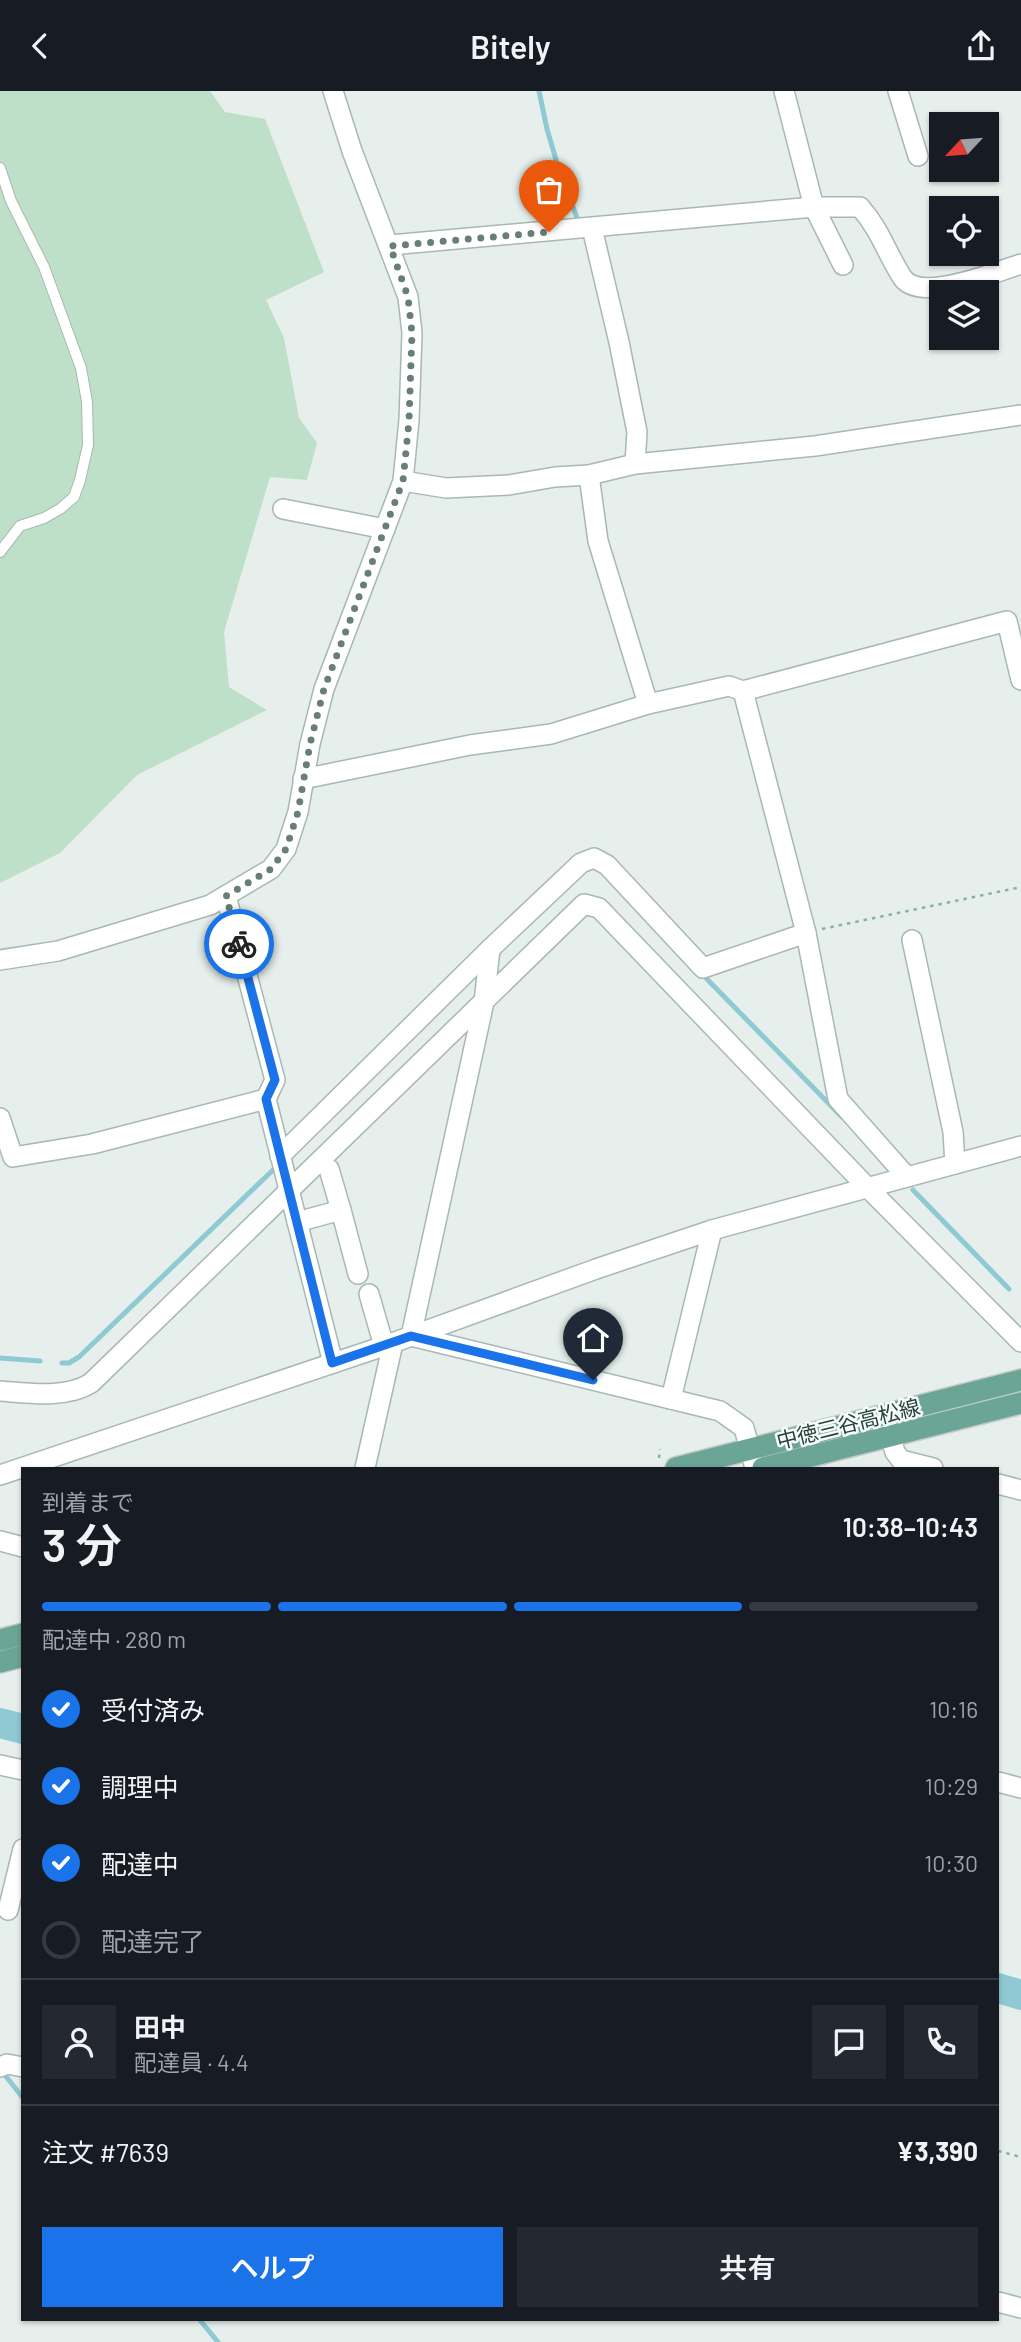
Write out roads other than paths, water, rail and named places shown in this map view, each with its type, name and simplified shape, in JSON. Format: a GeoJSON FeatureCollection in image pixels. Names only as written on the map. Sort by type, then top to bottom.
{"type":"FeatureCollection","features":[{"type":"Feature","properties":{"kind":"main road","name":"中徳三谷高松線"},"geometry":{"type":"LineString","coordinates":[[684,1467],[752,1458],[884,1414],[1021,1380]]}},
{"type":"Feature","properties":{"kind":"main road","name":"中徳三谷高松線"},"geometry":{"type":"LineString","coordinates":[[767,1467],[1021,1403]]}},
{"type":"Feature","properties":{"kind":"main road"},"geometry":{"type":"LineString","coordinates":[[0,1640],[21,1635]]}},
{"type":"Feature","properties":{"kind":"main road"},"geometry":{"type":"LineString","coordinates":[[0,1662],[21,1657]]}},
{"type":"Feature","properties":{"kind":"street"},"geometry":{"type":"LineString","coordinates":[[0,960],[58,951],[210,905],[271,869],[286,849],[298,812],[324,689],[403,481],[409,421],[412,333],[408,297],[352,151],[333,91]]}},
{"type":"Feature","properties":{"kind":"street"},"geometry":{"type":"LineString","coordinates":[[784,91],[814,207],[844,265]]}},
{"type":"Feature","properties":{"kind":"street"},"geometry":{"type":"LineString","coordinates":[[898,91],[918,156]]}},
{"type":"Feature","properties":{"kind":"street"},"geometry":{"type":"LineString","coordinates":[[390,246],[814,207],[860,207],[875,223],[904,281],[920,289],[938,288],[1021,264]]}},
{"type":"Feature","properties":{"kind":"street"},"geometry":{"type":"LineString","coordinates":[[592,228],[637,432],[635,464]]}},
{"type":"Feature","properties":{"kind":"street"},"geometry":{"type":"LineString","coordinates":[[403,481],[446,488],[509,485],[555,477],[589,475],[635,464],[815,446],[1021,415]]}},
{"type":"Feature","properties":{"kind":"street"},"geometry":{"type":"LineString","coordinates":[[589,475],[598,541],[648,704]]}},
{"type":"Feature","properties":{"kind":"street"},"geometry":{"type":"LineString","coordinates":[[283,509],[385,529]]}},
{"type":"Feature","properties":{"kind":"street"},"geometry":{"type":"LineString","coordinates":[[303,779],[470,744],[551,734],[648,704],[729,686],[743,691],[1007,621],[1021,680]]}},
{"type":"Feature","properties":{"kind":"street"},"geometry":{"type":"LineString","coordinates":[[743,691],[806,933],[838,1099],[907,1177]]}},
{"type":"Feature","properties":{"kind":"street"},"geometry":{"type":"LineString","coordinates":[[280,1156],[581,863],[594,858],[607,866],[703,968],[806,933]]}},
{"type":"Feature","properties":{"kind":"street"},"geometry":{"type":"LineString","coordinates":[[226,896],[275,1080],[266,1099],[332,1363]]}},
{"type":"Feature","properties":{"kind":"street"},"geometry":{"type":"LineString","coordinates":[[0,1391],[31,1394],[80,1390],[91,1383],[584,904],[599,908],[868,1188],[1021,1342]]}},
{"type":"Feature","properties":{"kind":"street"},"geometry":{"type":"LineString","coordinates":[[912,940],[953,1132],[956,1164]]}},
{"type":"Feature","properties":{"kind":"street"},"geometry":{"type":"LineString","coordinates":[[365,1467],[484,1002],[490,949]]}},
{"type":"Feature","properties":{"kind":"street"},"geometry":{"type":"LineString","coordinates":[[0,1118],[13,1157],[92,1144],[266,1099]]}},
{"type":"Feature","properties":{"kind":"street"},"geometry":{"type":"LineString","coordinates":[[24,1467],[712,1230],[1021,1146]]}},
{"type":"Feature","properties":{"kind":"street"},"geometry":{"type":"LineString","coordinates":[[329,1169],[358,1274]]}},
{"type":"Feature","properties":{"kind":"street"},"geometry":{"type":"LineString","coordinates":[[297,1222],[341,1210]]}},
{"type":"Feature","properties":{"kind":"street"},"geometry":{"type":"LineString","coordinates":[[671,1399],[712,1230]]}},
{"type":"Feature","properties":{"kind":"street"},"geometry":{"type":"LineString","coordinates":[[369,1294],[396,1341],[720,1411],[744,1428],[752,1458]]}},
{"type":"Feature","properties":{"kind":"street"},"geometry":{"type":"LineString","coordinates":[[884,1414],[901,1460],[929,1467]]}},
{"type":"Feature","properties":{"kind":"street"},"geometry":{"type":"LineString","coordinates":[[0,1475],[21,1468]]}},
{"type":"Feature","properties":{"kind":"street"},"geometry":{"type":"LineString","coordinates":[[999,1485],[1021,1490]]}},
{"type":"Feature","properties":{"kind":"street"},"geometry":{"type":"LineString","coordinates":[[0,1541],[21,1546]]}},
{"type":"Feature","properties":{"kind":"street"},"geometry":{"type":"LineString","coordinates":[[0,1765],[21,1770]]}},
{"type":"Feature","properties":{"kind":"street"},"geometry":{"type":"LineString","coordinates":[[999,1782],[1021,1788]]}},
{"type":"Feature","properties":{"kind":"street"},"geometry":{"type":"LineString","coordinates":[[10,1911],[21,1859]]}},
{"type":"Feature","properties":{"kind":"street"},"geometry":{"type":"LineString","coordinates":[[1,2067],[7,2064],[21,2067]]}},
{"type":"Feature","properties":{"kind":"street"},"geometry":{"type":"LineString","coordinates":[[999,2302],[1021,2308]]}},
{"type":"Feature","properties":{"kind":"lane"},"geometry":{"type":"LineString","coordinates":[[0,168],[11,201],[44,267],[81,368],[87,402],[88,445],[74,497],[60,509],[20,526],[0,552]]}},
{"type":"Feature","properties":{"kind":"waterway"},"geometry":{"type":"LineString","coordinates":[[539,91],[559,170],[579,223]]}},
{"type":"Feature","properties":{"kind":"waterway"},"geometry":{"type":"LineString","coordinates":[[702,974],[842,1117]]}},
{"type":"Feature","properties":{"kind":"waterway"},"geometry":{"type":"LineString","coordinates":[[62,1363],[69,1363],[79,1357],[275,1168]]}},
{"type":"Feature","properties":{"kind":"waterway"},"geometry":{"type":"LineString","coordinates":[[913,1190],[1009,1289]]}},
{"type":"Feature","properties":{"kind":"waterway"},"geometry":{"type":"LineString","coordinates":[[0,1358],[40,1361]]}},
{"type":"Feature","properties":{"kind":"waterway"},"geometry":{"type":"LineString","coordinates":[[0,1723],[21,1728]]}},
{"type":"Feature","properties":{"kind":"waterway"},"geometry":{"type":"LineString","coordinates":[[999,1988],[1021,1995]]}},
{"type":"Feature","properties":{"kind":"waterway"},"geometry":{"type":"LineString","coordinates":[[1,2070],[21,2095]]}},
{"type":"Feature","properties":{"kind":"waterway"},"geometry":{"type":"LineString","coordinates":[[201,2321],[218,2342]]}}]}
